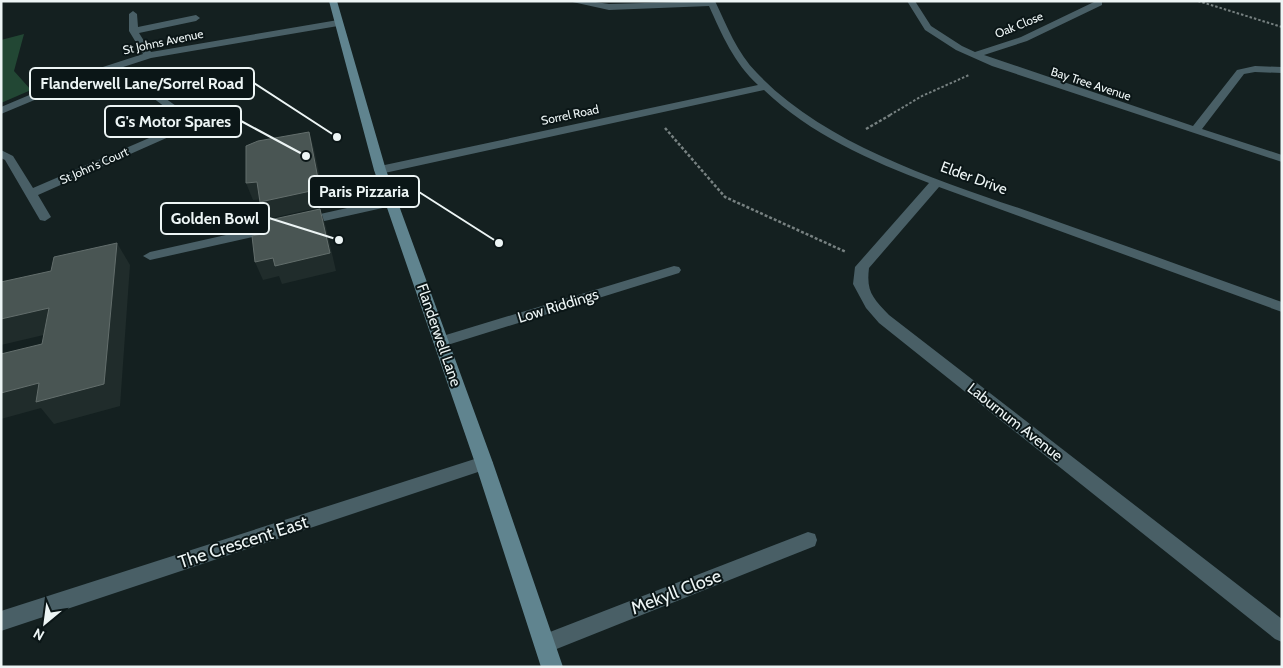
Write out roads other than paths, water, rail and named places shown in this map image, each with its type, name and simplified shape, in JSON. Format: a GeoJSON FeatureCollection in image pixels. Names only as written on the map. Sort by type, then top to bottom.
{"type":"FeatureCollection","features":[{"type":"Feature","properties":{"kind":"street","name":"Flanderwell Lane"},"geometry":{"type":"LineString","coordinates":[[333,1],[380,170],[484,463],[552,667]]}},
{"type":"Feature","properties":{"kind":"street"},"geometry":{"type":"LineString","coordinates":[[572,1],[609,7],[712,2]]}},
{"type":"Feature","properties":{"kind":"street","name":"Bay Tree Avenue"},"geometry":{"type":"LineString","coordinates":[[911,1],[928,28],[951,44],[995,64],[1282,159]]}},
{"type":"Feature","properties":{"kind":"street","name":"Elder Drive"},"geometry":{"type":"LineString","coordinates":[[712,2],[733,51],[765,87],[783,103],[847,141],[937,182],[1282,307]]}},
{"type":"Feature","properties":{"kind":"street","name":"Oak Close"},"geometry":{"type":"LineString","coordinates":[[975,55],[1024,38],[1099,3]]}},
{"type":"Feature","properties":{"kind":"street"},"geometry":{"type":"LineString","coordinates":[[133,14],[134,31],[140,44],[149,55]]}},
{"type":"Feature","properties":{"kind":"street"},"geometry":{"type":"LineString","coordinates":[[134,31],[196,18]]}},
{"type":"Feature","properties":{"kind":"street","name":"St Johns Avenue"},"geometry":{"type":"LineString","coordinates":[[1,111],[76,79],[149,55],[338,23]]}},
{"type":"Feature","properties":{"kind":"street"},"geometry":{"type":"LineString","coordinates":[[1195,130],[1241,72],[1255,69],[1282,70]]}},
{"type":"Feature","properties":{"kind":"street"},"geometry":{"type":"LineString","coordinates":[[137,81],[193,123]]}},
{"type":"Feature","properties":{"kind":"street","name":"Sorrel Road"},"geometry":{"type":"LineString","coordinates":[[380,170],[765,87]]}},
{"type":"Feature","properties":{"kind":"street","name":"St John's Court"},"geometry":{"type":"LineString","coordinates":[[30,194],[212,114]]}},
{"type":"Feature","properties":{"kind":"street"},"geometry":{"type":"LineString","coordinates":[[1,153],[8,158],[45,217]]}},
{"type":"Feature","properties":{"kind":"street","name":"Laburnum Avenue"},"geometry":{"type":"LineString","coordinates":[[937,182],[862,267],[860,284],[871,305],[884,319],[1282,632]]}},
{"type":"Feature","properties":{"kind":"street"},"geometry":{"type":"LineString","coordinates":[[150,256],[392,202]]}},
{"type":"Feature","properties":{"kind":"street","name":"Low Riddings"},"geometry":{"type":"LineString","coordinates":[[441,342],[674,270]]}},
{"type":"Feature","properties":{"kind":"street","name":"The Crescent East"},"geometry":{"type":"LineString","coordinates":[[1,621],[484,463]]}},
{"type":"Feature","properties":{"kind":"street","name":"Mekyll Close"},"geometry":{"type":"LineString","coordinates":[[544,644],[808,540]]}},
{"type":"Feature","properties":{"kind":"place","name":"Flanderwell Lane/Sorrel Road"},"geometry":{"type":"Point","coordinates":[337,137]}},
{"type":"Feature","properties":{"kind":"place","name":"G's Motor Spares"},"geometry":{"type":"Point","coordinates":[306,156]}},
{"type":"Feature","properties":{"kind":"place","name":"Golden Bowl"},"geometry":{"type":"Point","coordinates":[339,240]}},
{"type":"Feature","properties":{"kind":"place","name":"Paris Pizzaria"},"geometry":{"type":"Point","coordinates":[499,243]}}]}
